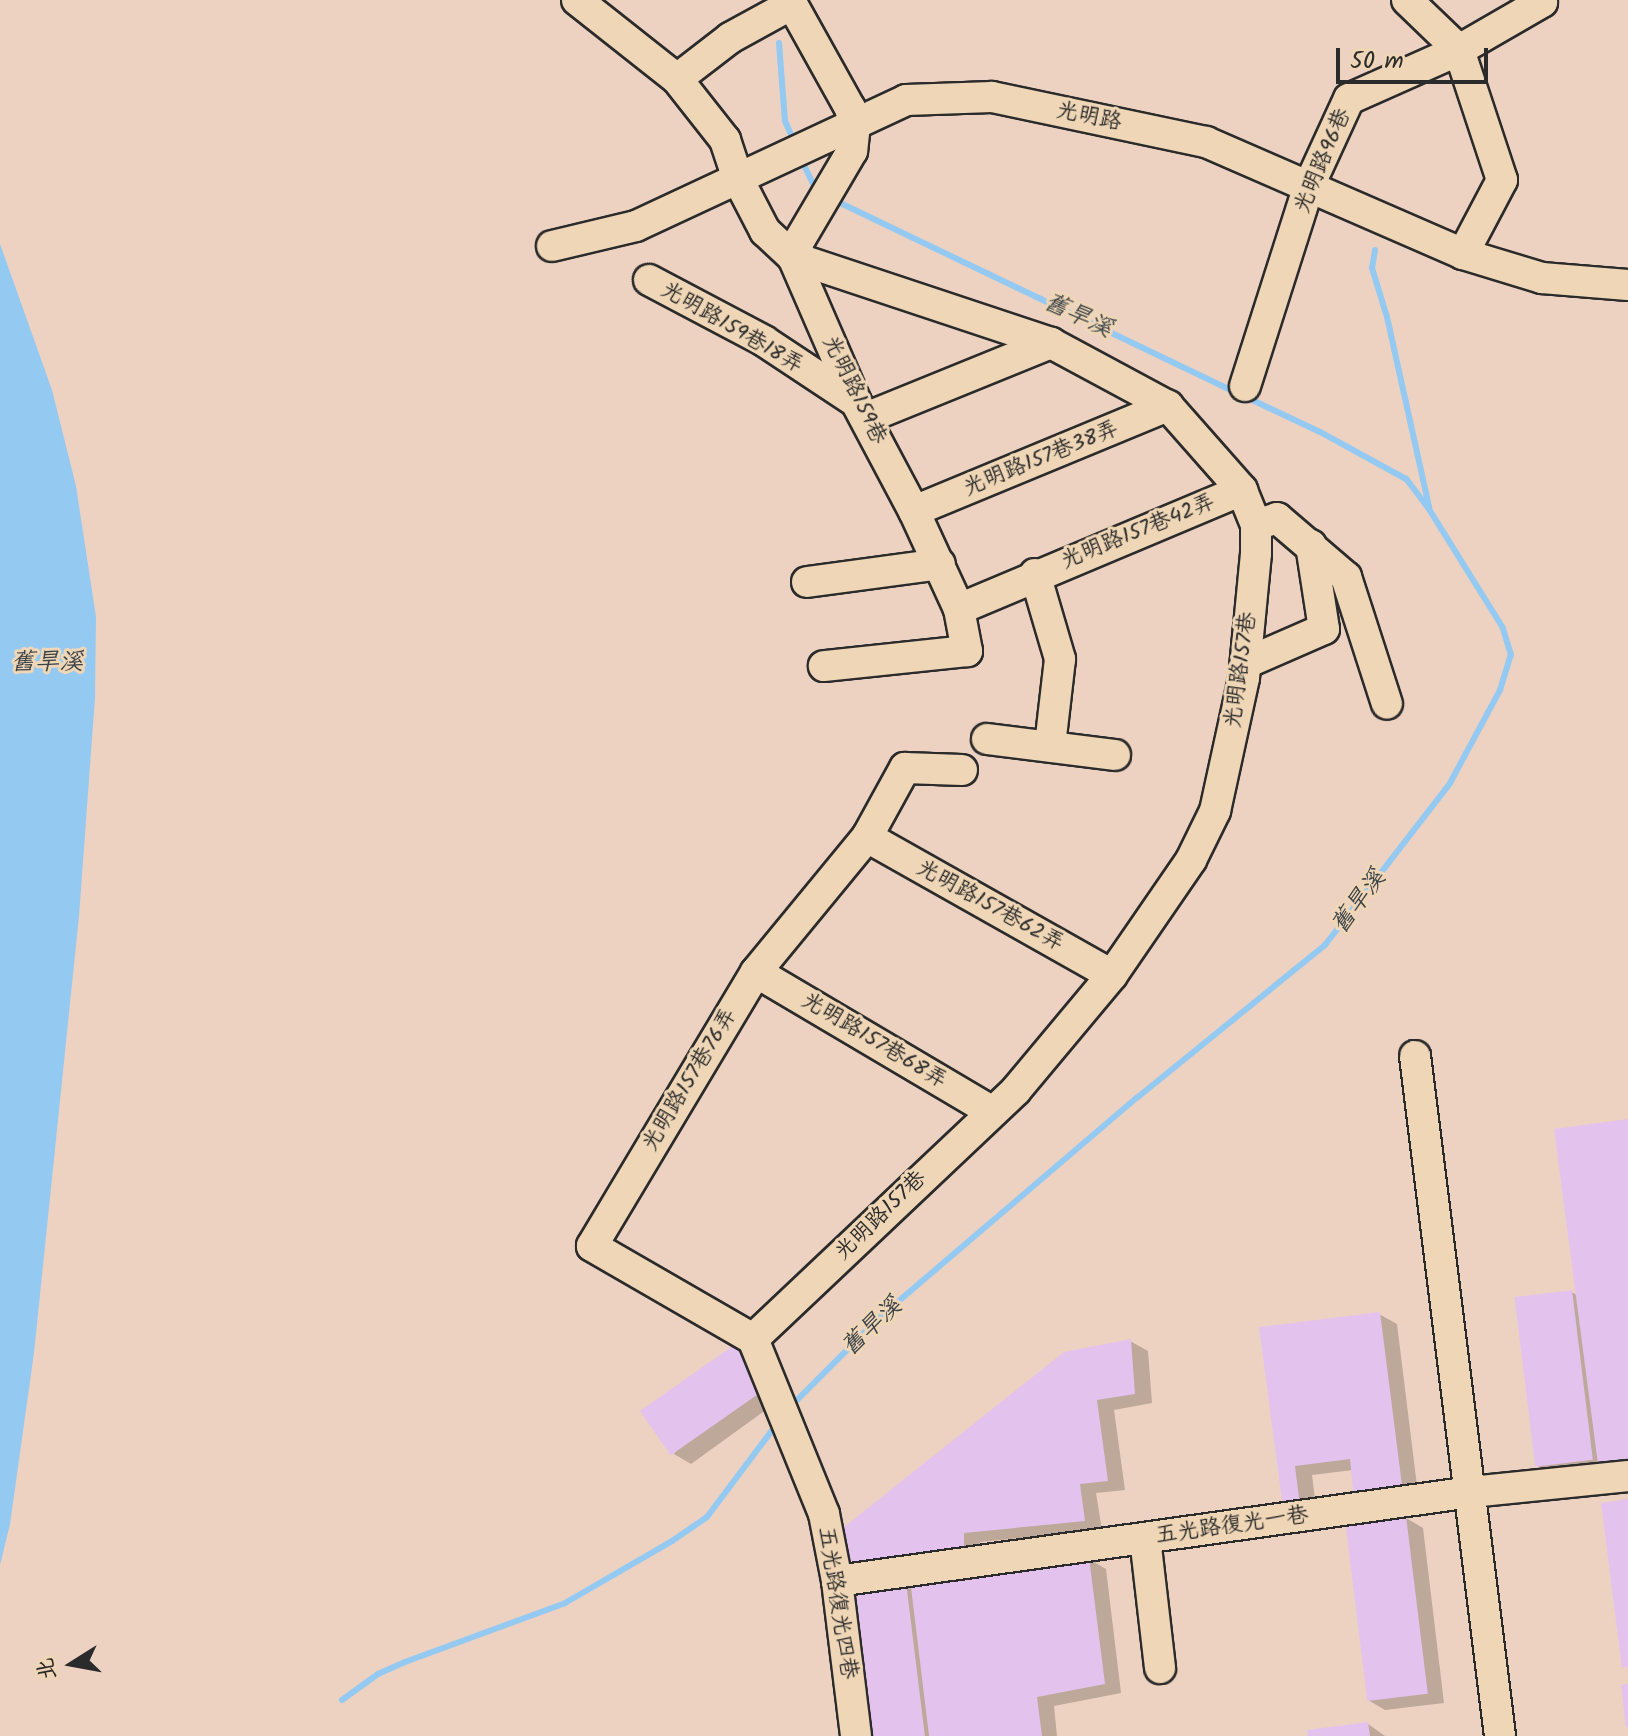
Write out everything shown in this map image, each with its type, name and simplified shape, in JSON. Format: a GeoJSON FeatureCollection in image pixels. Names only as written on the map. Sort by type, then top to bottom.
{"type":"FeatureCollection","features":[{"type":"Feature","properties":{"kind":"street","name":"光明路159巷"},"geometry":{"type":"LineString","coordinates":[[577,0],[677,79],[725,140],[738,179],[765,231],[796,249],[861,410],[914,511],[959,609],[967,651],[824,666]]}},
{"type":"Feature","properties":{"kind":"street"},"geometry":{"type":"LineString","coordinates":[[1407,0],[1459,50],[1502,180],[1463,254]]}},
{"type":"Feature","properties":{"kind":"street","name":"光明路96巷"},"geometry":{"type":"LineString","coordinates":[[1245,386],[1308,188],[1349,99],[1459,50],[1542,2],[1540,0]]}},
{"type":"Feature","properties":{"kind":"street"},"geometry":{"type":"LineString","coordinates":[[677,79],[730,38],[792,4],[850,108],[855,124],[852,151],[796,249]]}},
{"type":"Feature","properties":{"kind":"street","name":"光明路"},"geometry":{"type":"LineString","coordinates":[[552,246],[636,226],[906,100],[992,97],[1206,142],[1463,254],[1542,278],[1628,285]]}},
{"type":"Feature","properties":{"kind":"street","name":"光明路157巷"},"geometry":{"type":"LineString","coordinates":[[753,1339],[1016,1090],[1112,975],[1191,860],[1215,811],[1246,663],[1256,525],[1242,490],[1168,406],[1051,343],[796,249]]}},
{"type":"Feature","properties":{"kind":"street","name":"光明路159巷18弄"},"geometry":{"type":"LineString","coordinates":[[649,280],[764,341],[861,410]]}},
{"type":"Feature","properties":{"kind":"street"},"geometry":{"type":"LineString","coordinates":[[861,410],[1051,343]]}},
{"type":"Feature","properties":{"kind":"street","name":"光明路157巷38弄"},"geometry":{"type":"LineString","coordinates":[[914,511],[1168,406]]}},
{"type":"Feature","properties":{"kind":"street","name":"光明路157巷42弄"},"geometry":{"type":"LineString","coordinates":[[959,609],[1035,574],[1242,490]]}},
{"type":"Feature","properties":{"kind":"street"},"geometry":{"type":"LineString","coordinates":[[1256,525],[1277,518],[1346,577],[1387,704]]}},
{"type":"Feature","properties":{"kind":"street"},"geometry":{"type":"LineString","coordinates":[[1246,663],[1324,629],[1311,545]]}},
{"type":"Feature","properties":{"kind":"street"},"geometry":{"type":"LineString","coordinates":[[807,582],[940,564]]}},
{"type":"Feature","properties":{"kind":"street","name":"光明路157巷42弄"},"geometry":{"type":"LineString","coordinates":[[1035,574],[1060,659],[1050,746]]}},
{"type":"Feature","properties":{"kind":"street"},"geometry":{"type":"LineString","coordinates":[[987,739],[1115,755]]}},
{"type":"Feature","properties":{"kind":"street","name":"光明路157巷76弄"},"geometry":{"type":"LineString","coordinates":[[753,1339],[592,1246],[756,972],[867,837],[905,768],[962,770]]}},
{"type":"Feature","properties":{"kind":"street","name":"光明路157巷62弄"},"geometry":{"type":"LineString","coordinates":[[867,837],[1112,975]]}},
{"type":"Feature","properties":{"kind":"street","name":"光明路157巷68弄"},"geometry":{"type":"LineString","coordinates":[[756,972],[991,1111]]}},
{"type":"Feature","properties":{"kind":"street"},"geometry":{"type":"LineString","coordinates":[[1415,1056],[1500,1736]]}},
{"type":"Feature","properties":{"kind":"street","name":"五光路復光四巷"},"geometry":{"type":"LineString","coordinates":[[753,1339],[824,1514],[837,1581],[856,1736]]}},
{"type":"Feature","properties":{"kind":"street","name":"五光路復光一巷"},"geometry":{"type":"LineString","coordinates":[[837,1581],[1471,1492],[1628,1476]]}},
{"type":"Feature","properties":{"kind":"street"},"geometry":{"type":"LineString","coordinates":[[1145,1538],[1160,1668]]}},
{"type":"Feature","properties":{"kind":"water","name":"舊旱溪"},"geometry":{"type":"Polygon","coordinates":[[[0,244],[52,390],[76,486],[96,617],[95,698],[79,916],[34,1353],[10,1524],[0,1565],[0,244]]]}},
{"type":"Feature","properties":{"kind":"building"},"geometry":{"type":"Polygon","coordinates":[[[1628,1119],[1628,1468],[1599,1472],[1554,1129],[1628,1119]]]}},
{"type":"Feature","properties":{"kind":"building"},"geometry":{"type":"Polygon","coordinates":[[[1572,1290],[1593,1460],[1535,1467],[1514,1297],[1572,1290]]]}},
{"type":"Feature","properties":{"kind":"building"},"geometry":{"type":"Polygon","coordinates":[[[1380,1312],[1403,1493],[1354,1499],[1350,1459],[1295,1466],[1300,1506],[1283,1508],[1259,1327],[1380,1312]]]}},
{"type":"Feature","properties":{"kind":"building"},"geometry":{"type":"Polygon","coordinates":[[[1131,1339],[1135,1394],[1097,1400],[1108,1481],[1080,1484],[1085,1521],[964,1533],[964,1554],[845,1566],[839,1531],[1064,1352],[1131,1339]]]}},
{"type":"Feature","properties":{"kind":"building"},"geometry":{"type":"Polygon","coordinates":[[[734,1345],[765,1389],[671,1455],[640,1411],[734,1345]]]}},
{"type":"Feature","properties":{"kind":"building"},"geometry":{"type":"Polygon","coordinates":[[[1628,1499],[1628,1667],[1622,1668],[1601,1503],[1628,1499]]]}},
{"type":"Feature","properties":{"kind":"building"},"geometry":{"type":"Polygon","coordinates":[[[1406,1516],[1428,1694],[1367,1701],[1345,1523],[1406,1516]]]}},
{"type":"Feature","properties":{"kind":"building"},"geometry":{"type":"Polygon","coordinates":[[[1089,1557],[1105,1684],[1037,1697],[1042,1736],[929,1736],[910,1579],[1089,1557]]]}},
{"type":"Feature","properties":{"kind":"building"},"geometry":{"type":"Polygon","coordinates":[[[906,1582],[925,1736],[868,1736],[850,1589],[906,1582]]]}},
{"type":"Feature","properties":{"kind":"building"},"geometry":{"type":"Polygon","coordinates":[[[1628,1684],[1628,1727],[1626,1727],[1621,1685],[1628,1684]]]}},
{"type":"Feature","properties":{"kind":"building"},"geometry":{"type":"Polygon","coordinates":[[[1368,1722],[1370,1736],[1308,1736],[1307,1730],[1368,1722]]]}},
{"type":"Feature","properties":{"kind":"waterway","name":"舊旱溪"},"geometry":{"type":"LineString","coordinates":[[779,43],[785,121],[794,141]]}},
{"type":"Feature","properties":{"kind":"waterway","name":"舊旱溪"},"geometry":{"type":"LineString","coordinates":[[801,159],[817,192]]}},
{"type":"Feature","properties":{"kind":"waterway","name":"舊旱溪"},"geometry":{"type":"LineString","coordinates":[[834,200],[1235,392]]}},
{"type":"Feature","properties":{"kind":"waterway"},"geometry":{"type":"LineString","coordinates":[[1375,250],[1372,268],[1387,317],[1429,507]]}},
{"type":"Feature","properties":{"kind":"waterway","name":"舊旱溪"},"geometry":{"type":"LineString","coordinates":[[790,1407],[880,1317],[1138,1097],[1325,945],[1450,783],[1500,690],[1511,655],[1503,628],[1429,509],[1406,479],[1320,432],[1246,397]]}},
{"type":"Feature","properties":{"kind":"waterway","name":"舊旱溪"},"geometry":{"type":"LineString","coordinates":[[342,1700],[378,1674],[405,1662],[565,1603],[672,1541],[707,1517],[776,1425]]}}]}
